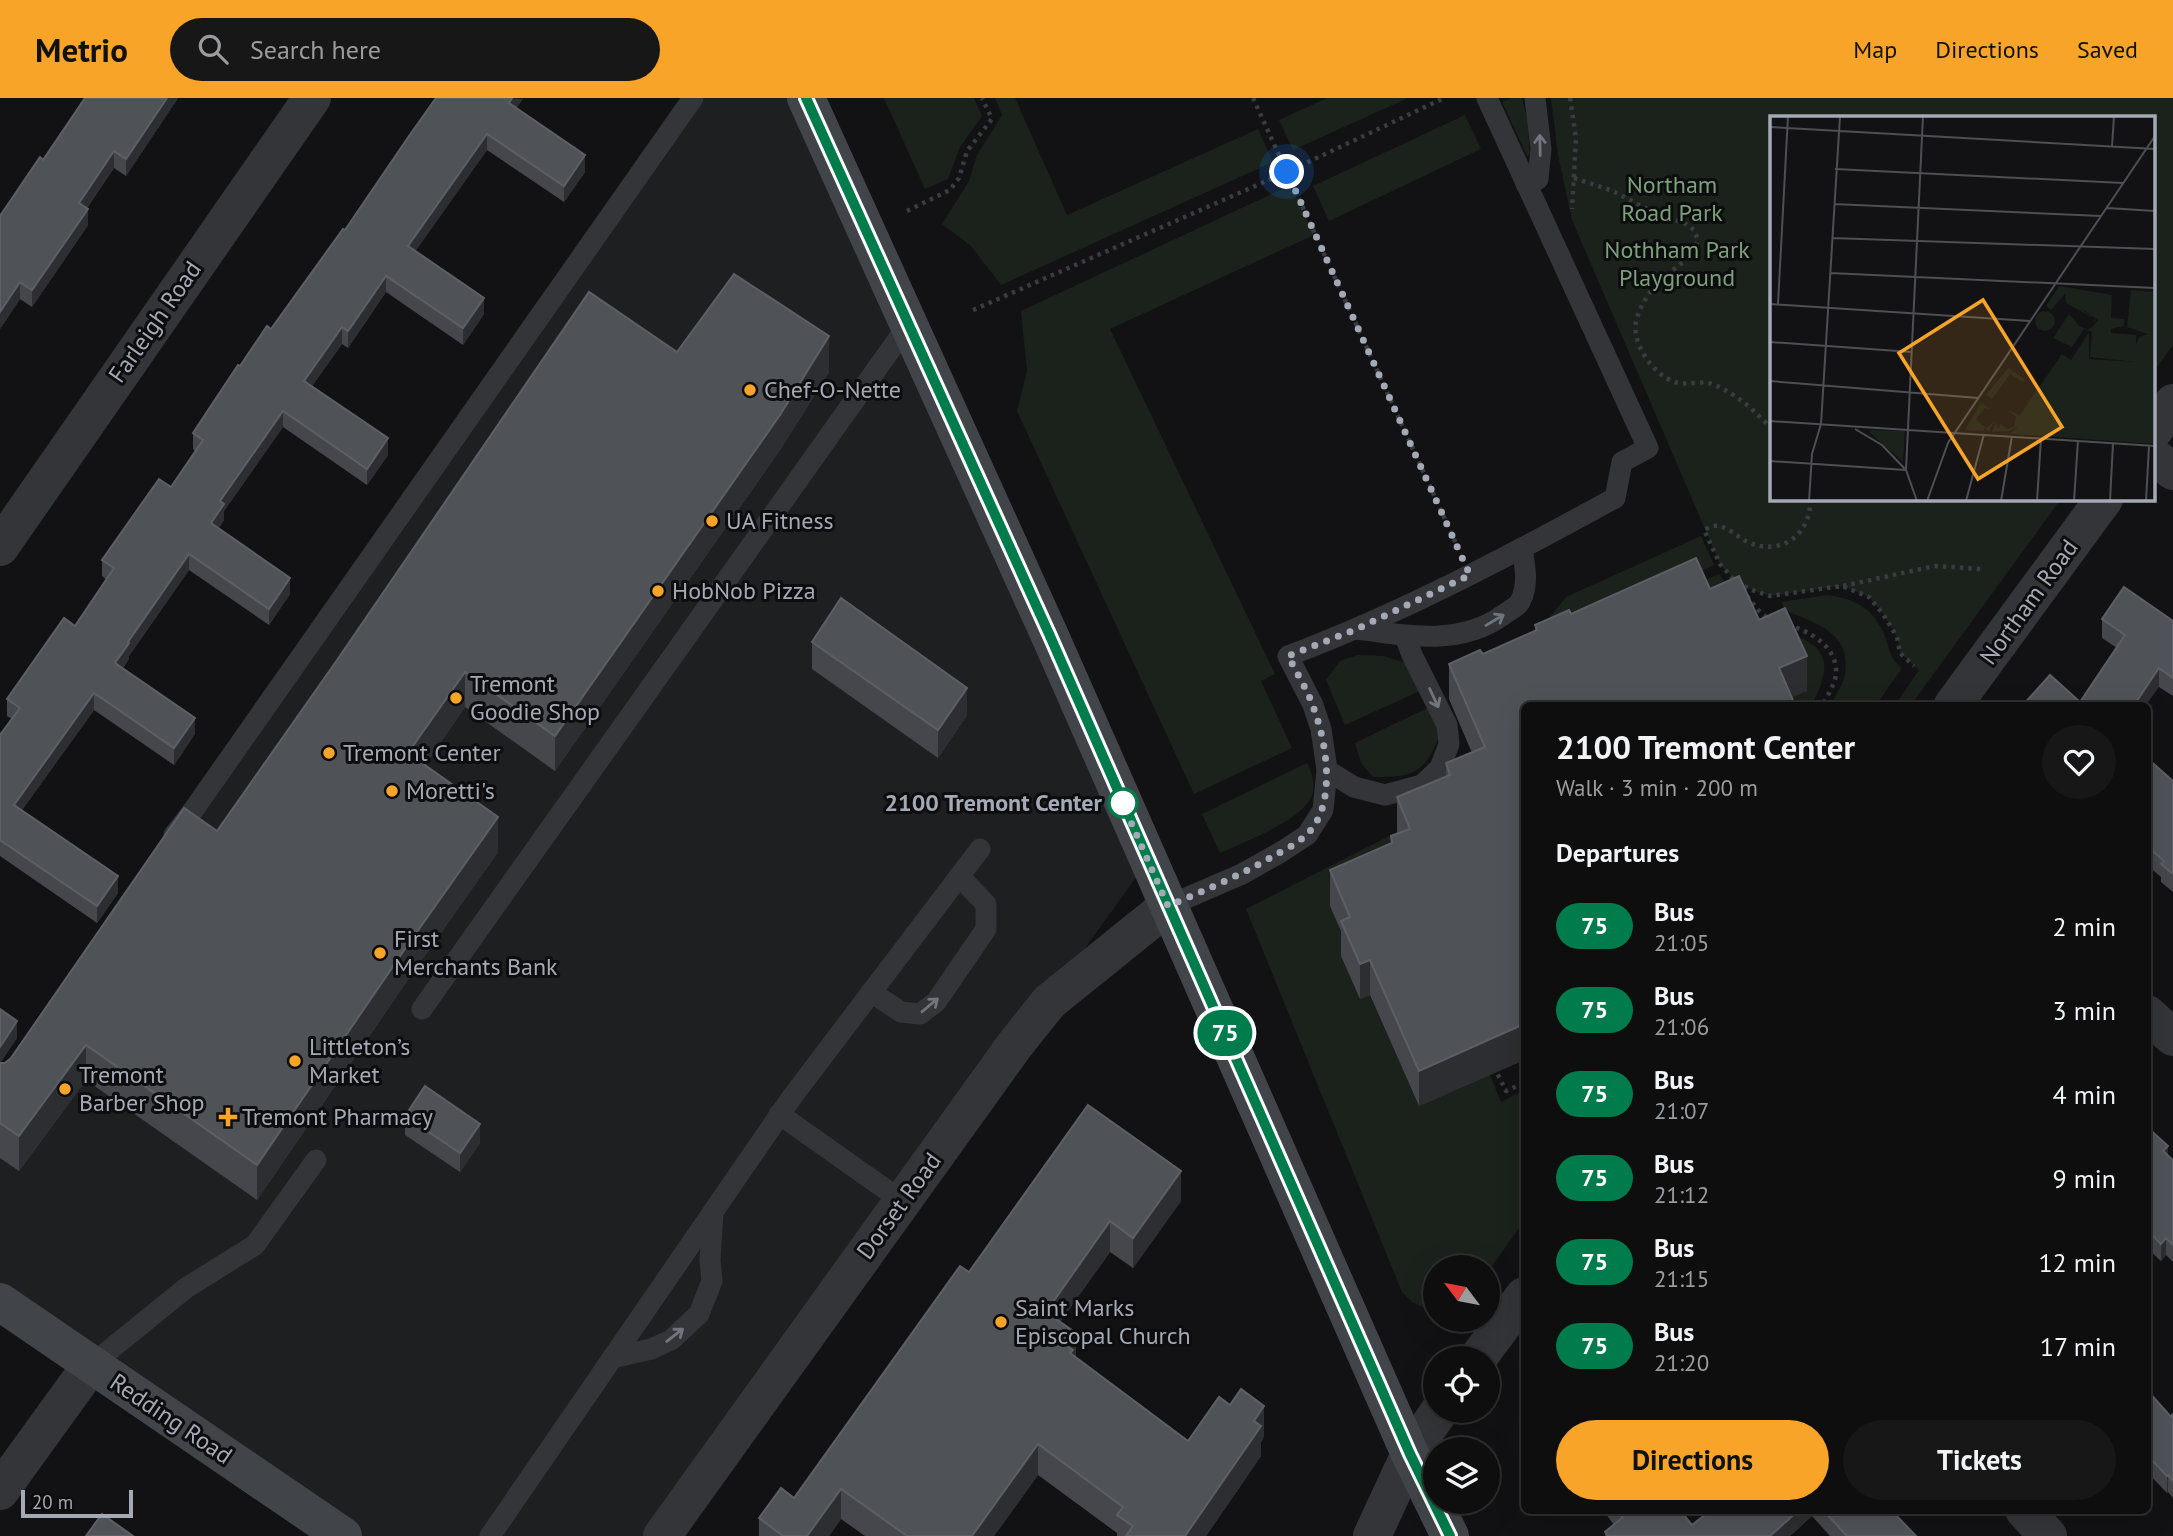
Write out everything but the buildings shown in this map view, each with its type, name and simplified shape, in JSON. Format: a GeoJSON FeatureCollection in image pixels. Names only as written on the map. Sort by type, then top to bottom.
{"type":"FeatureCollection","features":[{"type":"Feature","properties":{"kind":"main road"},"geometry":{"type":"LineString","coordinates":[[806,98],[1050,636],[1410,1454],[1450,1536]]}},
{"type":"Feature","properties":{"kind":"main road","name":"Redding Road"},"geometry":{"type":"LineString","coordinates":[[0,1301],[343,1536]]}},
{"type":"Feature","properties":{"kind":"street","name":"Farleigh Road"},"geometry":{"type":"LineString","coordinates":[[0,547],[312,98]]}},
{"type":"Feature","properties":{"kind":"street"},"geometry":{"type":"LineString","coordinates":[[2156,427],[2173,403]]}},
{"type":"Feature","properties":{"kind":"street"},"geometry":{"type":"LineString","coordinates":[[2156,458],[2173,471]]}},
{"type":"Feature","properties":{"kind":"street","name":"Northam Road"},"geometry":{"type":"LineString","coordinates":[[1955,702],[2103,500]]}},
{"type":"Feature","properties":{"kind":"street","name":"Dorset Road"},"geometry":{"type":"LineString","coordinates":[[662,1536],[1013,1046],[1049,1002],[1168,906]]}},
{"type":"Feature","properties":{"kind":"street"},"geometry":{"type":"LineString","coordinates":[[2151,1018],[2173,1037]]}},
{"type":"Feature","properties":{"kind":"street"},"geometry":{"type":"LineString","coordinates":[[1487,1346],[1521,1300]]}},
{"type":"Feature","properties":{"kind":"street"},"geometry":{"type":"LineString","coordinates":[[0,1491],[91,1365]]}},
{"type":"Feature","properties":{"kind":"street"},"geometry":{"type":"LineString","coordinates":[[1372,1536],[1410,1454],[1431,1423]]}},
{"type":"Feature","properties":{"kind":"street"},"geometry":{"type":"LineString","coordinates":[[2028,1514],[2048,1536]]}},
{"type":"Feature","properties":{"kind":"lane"},"geometry":{"type":"LineString","coordinates":[[165,848],[693,98]]}},
{"type":"Feature","properties":{"kind":"lane"},"geometry":{"type":"LineString","coordinates":[[1168,906],[1242,874],[1307,835],[1324,810],[1327,770],[1321,729],[1313,705],[1288,656],[1357,629],[1470,575],[1615,498],[1622,462],[1648,448],[1487,98]]}},
{"type":"Feature","properties":{"kind":"lane"},"geometry":{"type":"LineString","coordinates":[[1526,184],[1538,178],[1541,149],[1535,98]]}},
{"type":"Feature","properties":{"kind":"lane"},"geometry":{"type":"LineString","coordinates":[[422,1009],[908,325]]}},
{"type":"Feature","properties":{"kind":"lane"},"geometry":{"type":"LineString","coordinates":[[1357,629],[1405,636],[1461,635],[1492,623],[1520,603],[1527,575],[1522,549]]}},
{"type":"Feature","properties":{"kind":"lane"},"geometry":{"type":"LineString","coordinates":[[1327,770],[1354,787],[1385,795],[1422,785],[1440,768],[1449,744],[1447,725],[1405,636]]}},
{"type":"Feature","properties":{"kind":"lane"},"geometry":{"type":"LineString","coordinates":[[490,1536],[779,1115],[980,849]]}},
{"type":"Feature","properties":{"kind":"lane"},"geometry":{"type":"LineString","coordinates":[[871,992],[901,1012],[920,1014],[936,1003],[986,929],[986,904],[959,876]]}},
{"type":"Feature","properties":{"kind":"lane"},"geometry":{"type":"LineString","coordinates":[[779,1115],[902,1201]]}},
{"type":"Feature","properties":{"kind":"lane"},"geometry":{"type":"LineString","coordinates":[[91,1365],[186,1288],[255,1245],[316,1160]]}},
{"type":"Feature","properties":{"kind":"lane"},"geometry":{"type":"LineString","coordinates":[[612,1358],[652,1349],[671,1340],[699,1314],[712,1281],[710,1259],[713,1212]]}},
{"type":"Feature","properties":{"kind":"path"},"geometry":{"type":"LineString","coordinates":[[907,211],[950,190],[959,178],[967,151],[992,118],[982,98]]}},
{"type":"Feature","properties":{"kind":"path"},"geometry":{"type":"LineString","coordinates":[[1253,98],[1470,575]]}},
{"type":"Feature","properties":{"kind":"path"},"geometry":{"type":"LineString","coordinates":[[1570,98],[1576,138],[1572,220]]}},
{"type":"Feature","properties":{"kind":"path"},"geometry":{"type":"LineString","coordinates":[[973,310],[1287,172],[1442,99]]}},
{"type":"Feature","properties":{"kind":"path"},"geometry":{"type":"LineString","coordinates":[[1574,178],[1613,191],[1694,230],[1698,240],[1694,253],[1658,282],[1637,317],[1634,329],[1651,365],[1665,378],[1678,383],[1710,383],[1733,394],[1770,427]]}},
{"type":"Feature","properties":{"kind":"path"},"geometry":{"type":"LineString","coordinates":[[1810,500],[1811,510],[1803,528],[1794,539],[1782,546],[1750,543],[1724,527],[1712,525],[1704,530],[1720,564],[1758,610],[1770,620],[1801,628],[1815,635],[1825,646],[1833,658],[1836,674],[1824,702]]}},
{"type":"Feature","properties":{"kind":"path"},"geometry":{"type":"LineString","coordinates":[[1736,582],[1770,596],[1842,586],[1935,566],[1981,569]]}},
{"type":"Feature","properties":{"kind":"path"},"geometry":{"type":"LineString","coordinates":[[1842,586],[1869,597],[1897,637],[1900,653],[1914,666]]}},
{"type":"Feature","properties":{"kind":"path"},"geometry":{"type":"LineString","coordinates":[[1494,1067],[1506,1091],[1521,1084]]}},
{"type":"Feature","properties":{"kind":"shaded area"},"geometry":{"type":"Polygon","coordinates":[[[693,98],[806,98],[1150,858],[662,1536],[343,1536],[0,1302],[0,1086],[693,98]]]}},
{"type":"Feature","properties":{"kind":"green space"},"geometry":{"type":"Polygon","coordinates":[[[884,98],[974,98],[982,116],[960,147],[948,179],[925,189],[884,98]]]}},
{"type":"Feature","properties":{"kind":"green space"},"geometry":{"type":"Polygon","coordinates":[[[995,98],[1015,98],[1067,215],[1258,129],[1273,162],[1001,285],[971,246],[942,224],[969,181],[977,155],[1002,115],[995,98]]]}},
{"type":"Feature","properties":{"kind":"green space"},"geometry":{"type":"Polygon","coordinates":[[[1327,98],[1408,98],[1293,150],[1279,120],[1327,98]]]}},
{"type":"Feature","properties":{"kind":"green space"},"geometry":{"type":"Polygon","coordinates":[[[1511,98],[1522,98],[1527,118],[1530,154],[1527,156],[1502,102],[1511,98]]]}},
{"type":"Feature","properties":{"kind":"green space","name":"Northam Road Park"},"geometry":{"type":"Polygon","coordinates":[[[1551,98],[2173,98],[2173,345],[2156,368],[2156,116],[1770,116],[1770,500],[2060,500],[1913,702],[1897,702],[1919,670],[1900,653],[1897,637],[1869,597],[1842,586],[1770,596],[1736,582],[1720,564],[1572,220],[1558,155],[1551,98]]]}},
{"type":"Feature","properties":{"kind":"green space"},"geometry":{"type":"Polygon","coordinates":[[[1465,115],[1481,149],[1329,221],[1313,186],[1465,115]]]}},
{"type":"Feature","properties":{"kind":"green space"},"geometry":{"type":"Polygon","coordinates":[[[1291,185],[1314,235],[1110,329],[1275,674],[1261,681],[1292,748],[1194,794],[1017,411],[1027,371],[1021,311],[1291,185]]]}},
{"type":"Feature","properties":{"kind":"green space"},"geometry":{"type":"Polygon","coordinates":[[[1701,536],[1714,565],[1588,621],[1536,634],[1566,597],[1701,536]]]}},
{"type":"Feature","properties":{"kind":"green space"},"geometry":{"type":"Polygon","coordinates":[[[1719,574],[1761,624],[1812,644],[1819,651],[1824,669],[1813,702],[1770,702],[1566,641],[1719,574]]]}},
{"type":"Feature","properties":{"kind":"green space"},"geometry":{"type":"Polygon","coordinates":[[[1827,595],[1847,599],[1870,613],[1882,629],[1893,658],[1902,668],[1878,702],[1833,702],[1845,674],[1846,660],[1843,649],[1837,639],[1820,625],[1786,611],[1781,602],[1827,595]]]}},
{"type":"Feature","properties":{"kind":"green space"},"geometry":{"type":"Polygon","coordinates":[[[1358,655],[1384,656],[1409,664],[1420,691],[1345,725],[1326,680],[1340,661],[1358,655]]]}},
{"type":"Feature","properties":{"kind":"green space"},"geometry":{"type":"Polygon","coordinates":[[[1429,707],[1440,734],[1423,765],[1409,774],[1373,777],[1361,763],[1355,743],[1429,707]]]}},
{"type":"Feature","properties":{"kind":"green space"},"geometry":{"type":"Polygon","coordinates":[[[1307,763],[1314,787],[1307,804],[1272,829],[1220,853],[1202,814],[1307,763]]]}},
{"type":"Feature","properties":{"kind":"green space"},"geometry":{"type":"Polygon","coordinates":[[[1397,832],[1410,864],[1370,995],[1419,1106],[1490,1075],[1501,1102],[1521,1092],[1521,1225],[1500,1255],[1423,1255],[1423,1307],[1412,1302],[1402,1292],[1246,909],[1397,832]]]}},
{"type":"Feature","properties":{"kind":"bus line","name":"75"},"geometry":{"type":"LineString","coordinates":[[806,98],[1050,636],[1410,1454],[1450,1536]]}},
{"type":"Feature","properties":{"kind":"place","name":"Chef-O-Nette"},"geometry":{"type":"Point","coordinates":[750,390]}},
{"type":"Feature","properties":{"kind":"place","name":"UA Fitness"},"geometry":{"type":"Point","coordinates":[712,521]}},
{"type":"Feature","properties":{"kind":"place","name":"HobNob Pizza"},"geometry":{"type":"Point","coordinates":[658,591]}},
{"type":"Feature","properties":{"kind":"place","name":"Tremont Goodie Shop"},"geometry":{"type":"Point","coordinates":[456,698]}},
{"type":"Feature","properties":{"kind":"place","name":"Tremont Center"},"geometry":{"type":"Point","coordinates":[329,753]}},
{"type":"Feature","properties":{"kind":"place","name":"Moretti's"},"geometry":{"type":"Point","coordinates":[392,791]}},
{"type":"Feature","properties":{"kind":"place","name":"2100 Tremont Center"},"geometry":{"type":"Point","coordinates":[1123,803]}},
{"type":"Feature","properties":{"kind":"place","name":"First Merchants Bank"},"geometry":{"type":"Point","coordinates":[380,953]}},
{"type":"Feature","properties":{"kind":"place","name":"Littleton’s Market"},"geometry":{"type":"Point","coordinates":[295,1061]}},
{"type":"Feature","properties":{"kind":"place","name":"Tremont Barber Shop"},"geometry":{"type":"Point","coordinates":[65,1089]}},
{"type":"Feature","properties":{"kind":"place","name":"Tremont Pharmacy"},"geometry":{"type":"Point","coordinates":[228,1117]}},
{"type":"Feature","properties":{"kind":"place","name":"Saint Marks Episcopal Church"},"geometry":{"type":"Point","coordinates":[1001,1322]}},
{"type":"Feature","properties":{"kind":"route"},"geometry":{"type":"LineString","coordinates":[[1123,803],[1168,906],[1242,874],[1307,835],[1324,810],[1327,770],[1321,729],[1313,705],[1288,656],[1357,629],[1470,575],[1287,172]]}},
{"type":"Feature","properties":{"kind":"park label","name":"Nothham Park Playground"},"geometry":{"type":"Point","coordinates":[1677,264]}}]}
